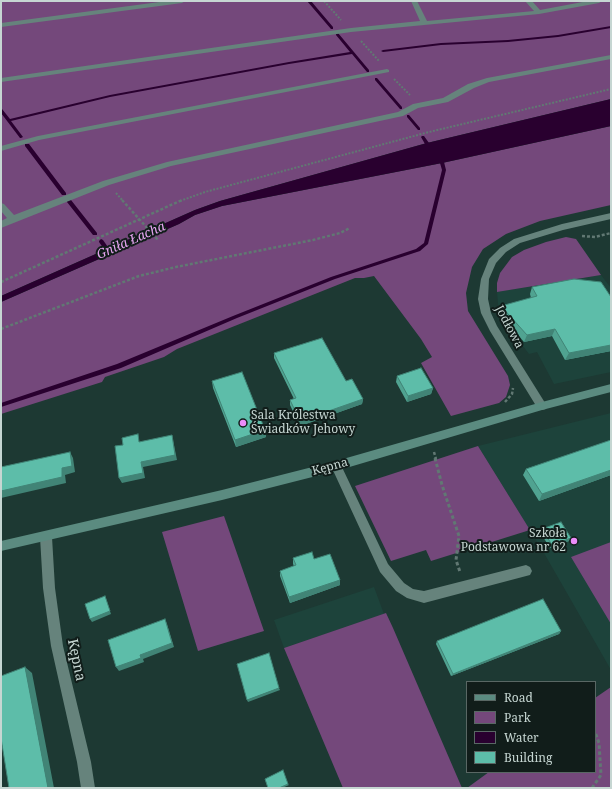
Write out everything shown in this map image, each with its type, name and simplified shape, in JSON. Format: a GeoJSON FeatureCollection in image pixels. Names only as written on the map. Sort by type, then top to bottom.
{"type":"FeatureCollection","features":[{"type":"Feature","properties":{"kind":"street"},"geometry":{"type":"LineString","coordinates":[[1,25],[182,1]]}},
{"type":"Feature","properties":{"kind":"street"},"geometry":{"type":"LineString","coordinates":[[414,1],[425,24]]}},
{"type":"Feature","properties":{"kind":"street"},"geometry":{"type":"LineString","coordinates":[[528,1],[539,12]]}},
{"type":"Feature","properties":{"kind":"street"},"geometry":{"type":"LineString","coordinates":[[1,80],[351,30],[539,12],[599,1]]}},
{"type":"Feature","properties":{"kind":"street"},"geometry":{"type":"LineString","coordinates":[[1,225],[106,182],[170,164],[400,114],[416,106],[445,100],[471,86],[487,80],[611,57]]}},
{"type":"Feature","properties":{"kind":"street"},"geometry":{"type":"LineString","coordinates":[[1,149],[38,138],[387,71]]}},
{"type":"Feature","properties":{"kind":"street"},"geometry":{"type":"LineString","coordinates":[[1,206],[13,219]]}},
{"type":"Feature","properties":{"kind":"street","name":"Jodłowa"},"geometry":{"type":"LineString","coordinates":[[542,406],[493,328],[486,313],[483,299],[485,279],[492,261],[503,250],[517,241],[562,227],[611,216]]}},
{"type":"Feature","properties":{"kind":"street","name":"Kępna"},"geometry":{"type":"LineString","coordinates":[[1,546],[222,496],[336,466],[542,406],[611,388]]}},
{"type":"Feature","properties":{"kind":"street"},"geometry":{"type":"LineString","coordinates":[[336,466],[384,568],[400,587],[411,594],[424,597],[526,571]]}},
{"type":"Feature","properties":{"kind":"street","name":"Kępna"},"geometry":{"type":"LineString","coordinates":[[46,537],[49,588],[57,646],[84,762],[88,788]]}},
{"type":"Feature","properties":{"kind":"path"},"geometry":{"type":"LineString","coordinates":[[324,1],[409,95],[416,106]]}},
{"type":"Feature","properties":{"kind":"path"},"geometry":{"type":"LineString","coordinates":[[1,282],[185,199],[205,192],[429,132],[611,89]]}},
{"type":"Feature","properties":{"kind":"path"},"geometry":{"type":"LineString","coordinates":[[106,182],[158,240]]}},
{"type":"Feature","properties":{"kind":"path"},"geometry":{"type":"LineString","coordinates":[[1,329],[139,276],[176,267],[312,240],[340,233],[350,228]]}},
{"type":"Feature","properties":{"kind":"path"},"geometry":{"type":"LineString","coordinates":[[575,236],[595,237],[611,233]]}},
{"type":"Feature","properties":{"kind":"path"},"geometry":{"type":"LineString","coordinates":[[501,406],[512,394],[513,382]]}},
{"type":"Feature","properties":{"kind":"path"},"geometry":{"type":"LineString","coordinates":[[434,449],[442,485],[459,536],[456,560],[466,587]]}},
{"type":"Feature","properties":{"kind":"path"},"geometry":{"type":"LineString","coordinates":[[592,788],[601,775],[599,743],[596,735]]}},
{"type":"Feature","properties":{"kind":"shaded area"},"geometry":{"type":"Polygon","coordinates":[[[601,275],[611,288],[611,372],[554,384],[537,352],[529,354],[499,314],[497,292],[601,275]]]}},
{"type":"Feature","properties":{"kind":"shaded area","name":"Szkoła Podstawowa nr 62"},"geometry":{"type":"Polygon","coordinates":[[[611,413],[611,670],[544,553],[478,446],[611,413]]]}},
{"type":"Feature","properties":{"kind":"shaded area"},"geometry":{"type":"Polygon","coordinates":[[[374,587],[384,614],[284,648],[274,620],[374,587]]]}},
{"type":"Feature","properties":{"kind":"green space"},"geometry":{"type":"Polygon","coordinates":[[[1,1],[611,1],[611,99],[427,143],[220,201],[195,210],[1,296],[1,1]]]}},
{"type":"Feature","properties":{"kind":"green space"},"geometry":{"type":"Polygon","coordinates":[[[611,126],[611,205],[540,221],[506,234],[483,249],[472,267],[466,293],[468,311],[508,376],[510,385],[506,397],[499,403],[451,416],[421,363],[432,357],[421,339],[374,276],[355,278],[177,349],[164,357],[105,377],[102,382],[1,414],[1,302],[179,224],[195,215],[222,206],[442,163],[611,126]]]}},
{"type":"Feature","properties":{"kind":"green space"},"geometry":{"type":"Polygon","coordinates":[[[566,237],[576,239],[601,275],[497,292],[497,283],[500,273],[512,257],[524,250],[566,237]]]}},
{"type":"Feature","properties":{"kind":"green space"},"geometry":{"type":"Polygon","coordinates":[[[478,446],[530,530],[431,561],[426,550],[391,561],[355,486],[478,446]]]}},
{"type":"Feature","properties":{"kind":"green space"},"geometry":{"type":"Polygon","coordinates":[[[224,516],[264,631],[198,651],[162,532],[224,516]]]}},
{"type":"Feature","properties":{"kind":"green space"},"geometry":{"type":"Polygon","coordinates":[[[611,542],[611,624],[571,557],[611,542]]]}},
{"type":"Feature","properties":{"kind":"green space"},"geometry":{"type":"Polygon","coordinates":[[[386,613],[462,788],[343,788],[284,648],[386,613]]]}},
{"type":"Feature","properties":{"kind":"green space"},"geometry":{"type":"Polygon","coordinates":[[[611,687],[611,788],[467,788],[488,773],[596,773],[596,697],[611,687]]]}},
{"type":"Feature","properties":{"kind":"water","name":"Gniła Łacha"},"geometry":{"type":"Polygon","coordinates":[[[611,99],[611,126],[442,163],[222,206],[195,215],[179,224],[1,302],[1,296],[195,210],[220,201],[427,143],[611,99]]]}},
{"type":"Feature","properties":{"kind":"building"},"geometry":{"type":"Polygon","coordinates":[[[574,279],[601,282],[611,297],[611,345],[569,353],[555,329],[527,335],[501,306],[537,296],[532,287],[574,279]]]}},
{"type":"Feature","properties":{"kind":"building"},"geometry":{"type":"Polygon","coordinates":[[[322,338],[346,381],[352,379],[363,399],[300,421],[290,400],[296,398],[274,353],[322,338]]]}},
{"type":"Feature","properties":{"kind":"building"},"geometry":{"type":"Polygon","coordinates":[[[421,368],[433,388],[408,396],[397,376],[421,368]]]}},
{"type":"Feature","properties":{"kind":"building","name":"Sala Królestwa Świadków Jehowy"},"geometry":{"type":"Polygon","coordinates":[[[242,372],[265,430],[235,440],[212,381],[242,372]]]}},
{"type":"Feature","properties":{"kind":"building"},"geometry":{"type":"Polygon","coordinates":[[[138,434],[139,442],[172,435],[175,455],[141,462],[143,473],[119,478],[115,446],[123,445],[122,438],[138,434]]]}},
{"type":"Feature","properties":{"kind":"building"},"geometry":{"type":"Polygon","coordinates":[[[611,440],[611,470],[542,494],[526,469],[611,440]]]}},
{"type":"Feature","properties":{"kind":"building"},"geometry":{"type":"Polygon","coordinates":[[[70,452],[72,466],[62,468],[62,477],[1,491],[1,467],[70,452]]]}},
{"type":"Feature","properties":{"kind":"building"},"geometry":{"type":"Polygon","coordinates":[[[561,522],[571,538],[552,545],[542,529],[561,522]]]}},
{"type":"Feature","properties":{"kind":"building"},"geometry":{"type":"Polygon","coordinates":[[[312,552],[314,559],[330,554],[340,580],[289,597],[280,571],[296,565],[293,558],[312,552]]]}},
{"type":"Feature","properties":{"kind":"building"},"geometry":{"type":"Polygon","coordinates":[[[105,596],[110,611],[90,619],[85,604],[105,596]]]}},
{"type":"Feature","properties":{"kind":"building"},"geometry":{"type":"Polygon","coordinates":[[[543,599],[561,631],[453,674],[437,641],[543,599]]]}},
{"type":"Feature","properties":{"kind":"building"},"geometry":{"type":"Polygon","coordinates":[[[165,619],[172,643],[140,655],[141,658],[116,667],[108,640],[165,619]]]}},
{"type":"Feature","properties":{"kind":"building"},"geometry":{"type":"Polygon","coordinates":[[[269,653],[279,688],[247,700],[237,664],[269,653]]]}},
{"type":"Feature","properties":{"kind":"building"},"geometry":{"type":"Polygon","coordinates":[[[25,667],[48,788],[9,788],[1,738],[1,676],[25,667]]]}},
{"type":"Feature","properties":{"kind":"building"},"geometry":{"type":"Polygon","coordinates":[[[283,770],[288,784],[279,788],[268,788],[265,779],[283,770]]]}},
{"type":"Feature","properties":{"kind":"waterway"},"geometry":{"type":"LineString","coordinates":[[309,1],[332,28]]}},
{"type":"Feature","properties":{"kind":"waterway"},"geometry":{"type":"LineString","coordinates":[[383,51],[441,44],[508,41],[558,36],[611,27]]}},
{"type":"Feature","properties":{"kind":"waterway"},"geometry":{"type":"LineString","coordinates":[[337,34],[353,53]]}},
{"type":"Feature","properties":{"kind":"waterway"},"geometry":{"type":"LineString","coordinates":[[9,120],[110,96],[289,63],[353,53]]}},
{"type":"Feature","properties":{"kind":"waterway"},"geometry":{"type":"LineString","coordinates":[[353,53],[368,71]]}},
{"type":"Feature","properties":{"kind":"waterway"},"geometry":{"type":"LineString","coordinates":[[376,79],[401,108]]}},
{"type":"Feature","properties":{"kind":"waterway"},"geometry":{"type":"LineString","coordinates":[[1,110],[21,137]]}},
{"type":"Feature","properties":{"kind":"waterway"},"geometry":{"type":"LineString","coordinates":[[408,116],[419,129]]}},
{"type":"Feature","properties":{"kind":"waterway"},"geometry":{"type":"LineString","coordinates":[[423,137],[427,143]]}},
{"type":"Feature","properties":{"kind":"waterway"},"geometry":{"type":"LineString","coordinates":[[27,145],[64,194]]}},
{"type":"Feature","properties":{"kind":"waterway"},"geometry":{"type":"LineString","coordinates":[[1,405],[119,366],[235,317],[333,278],[418,250],[426,244],[444,170],[442,163]]}},
{"type":"Feature","properties":{"kind":"waterway"},"geometry":{"type":"LineString","coordinates":[[69,201],[95,234]]}},
{"type":"Feature","properties":{"kind":"waterway"},"geometry":{"type":"LineString","coordinates":[[101,241],[108,251]]}},
{"type":"Feature","properties":{"kind":"place","name":"Sala Królestwa Świadków Jehowy"},"geometry":{"type":"Point","coordinates":[243,423]}},
{"type":"Feature","properties":{"kind":"place","name":"Szkoła Podstawowa nr 62"},"geometry":{"type":"Point","coordinates":[574,541]}}]}
